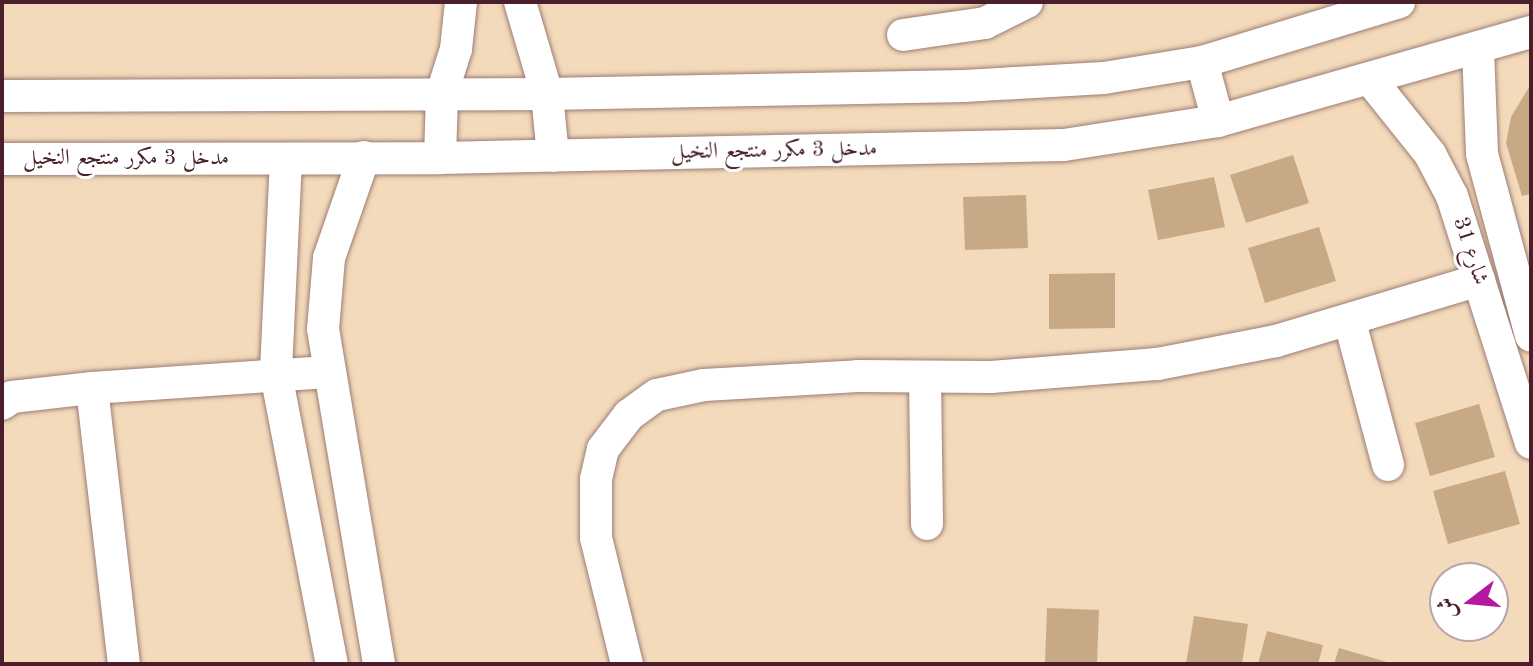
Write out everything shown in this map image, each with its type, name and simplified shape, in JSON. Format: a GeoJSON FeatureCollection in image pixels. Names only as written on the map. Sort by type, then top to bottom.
{"type":"FeatureCollection","features":[{"type":"Feature","properties":{"kind":"street"},"geometry":{"type":"LineString","coordinates":[[440,158],[442,93],[456,49],[461,2]]}},
{"type":"Feature","properties":{"kind":"street"},"geometry":{"type":"LineString","coordinates":[[520,2],[547,94],[553,156]]}},
{"type":"Feature","properties":{"kind":"street"},"geometry":{"type":"LineString","coordinates":[[903,35],[985,23],[1027,2]]}},
{"type":"Feature","properties":{"kind":"street"},"geometry":{"type":"LineString","coordinates":[[2,96],[127,99],[547,94],[964,86],[1104,78],[1202,62],[1399,2]]}},
{"type":"Feature","properties":{"kind":"street","name":"مدخل 3 مكرر منتجع النخيل"},"geometry":{"type":"LineString","coordinates":[[2,159],[440,158],[1064,145],[1218,121],[1531,32]]}},
{"type":"Feature","properties":{"kind":"street","name":"شارع 31"},"geometry":{"type":"LineString","coordinates":[[1478,49],[1482,154],[1531,336]]}},
{"type":"Feature","properties":{"kind":"street"},"geometry":{"type":"LineString","coordinates":[[1202,62],[1218,121]]}},
{"type":"Feature","properties":{"kind":"street","name":"شارع 31"},"geometry":{"type":"LineString","coordinates":[[1370,79],[1430,154],[1452,196],[1531,443]]}},
{"type":"Feature","properties":{"kind":"street"},"geometry":{"type":"LineString","coordinates":[[364,157],[329,258],[323,329],[327,372],[379,664]]}},
{"type":"Feature","properties":{"kind":"street"},"geometry":{"type":"LineString","coordinates":[[286,159],[276,374],[332,664]]}},
{"type":"Feature","properties":{"kind":"street"},"geometry":{"type":"LineString","coordinates":[[627,664],[593,513],[603,449],[629,415],[657,395],[704,385],[925,378],[1158,364],[1350,322],[1479,280]]}},
{"type":"Feature","properties":{"kind":"street"},"geometry":{"type":"LineString","coordinates":[[1350,322],[1388,465]]}},
{"type":"Feature","properties":{"kind":"street"},"geometry":{"type":"LineString","coordinates":[[2,404],[12,397],[92,388],[327,372]]}},
{"type":"Feature","properties":{"kind":"street"},"geometry":{"type":"LineString","coordinates":[[925,378],[927,524]]}},
{"type":"Feature","properties":{"kind":"street"},"geometry":{"type":"LineString","coordinates":[[92,388],[124,664]]}},
{"type":"Feature","properties":{"kind":"building"},"geometry":{"type":"Polygon","coordinates":[[[1531,84],[1531,194],[1522,196],[1506,143],[1511,117],[1531,84]]]}},
{"type":"Feature","properties":{"kind":"building"},"geometry":{"type":"Polygon","coordinates":[[[1293,155],[1309,203],[1246,223],[1230,175],[1293,155]]]}},
{"type":"Feature","properties":{"kind":"building"},"geometry":{"type":"Polygon","coordinates":[[[1214,177],[1225,227],[1158,240],[1148,190],[1214,177]]]}},
{"type":"Feature","properties":{"kind":"building"},"geometry":{"type":"Polygon","coordinates":[[[1026,195],[1028,248],[965,250],[963,197],[1026,195]]]}},
{"type":"Feature","properties":{"kind":"building"},"geometry":{"type":"Polygon","coordinates":[[[1319,227],[1336,281],[1265,303],[1248,248],[1319,227]]]}},
{"type":"Feature","properties":{"kind":"building"},"geometry":{"type":"Polygon","coordinates":[[[1115,273],[1115,328],[1049,329],[1049,274],[1115,273]]]}},
{"type":"Feature","properties":{"kind":"building"},"geometry":{"type":"Polygon","coordinates":[[[1479,404],[1495,457],[1430,476],[1415,423],[1479,404]]]}},
{"type":"Feature","properties":{"kind":"building"},"geometry":{"type":"Polygon","coordinates":[[[1505,471],[1520,524],[1448,544],[1433,491],[1505,471]]]}},
{"type":"Feature","properties":{"kind":"building"},"geometry":{"type":"Polygon","coordinates":[[[1047,608],[1099,610],[1097,664],[1045,664],[1047,608]]]}},
{"type":"Feature","properties":{"kind":"building"},"geometry":{"type":"Polygon","coordinates":[[[1194,616],[1248,624],[1242,664],[1186,664],[1194,616]]]}},
{"type":"Feature","properties":{"kind":"building"},"geometry":{"type":"Polygon","coordinates":[[[1267,631],[1323,645],[1318,664],[1258,664],[1267,631]]]}},
{"type":"Feature","properties":{"kind":"building"},"geometry":{"type":"Polygon","coordinates":[[[1339,648],[1390,663],[1390,664],[1334,664],[1339,648]]]}}]}
